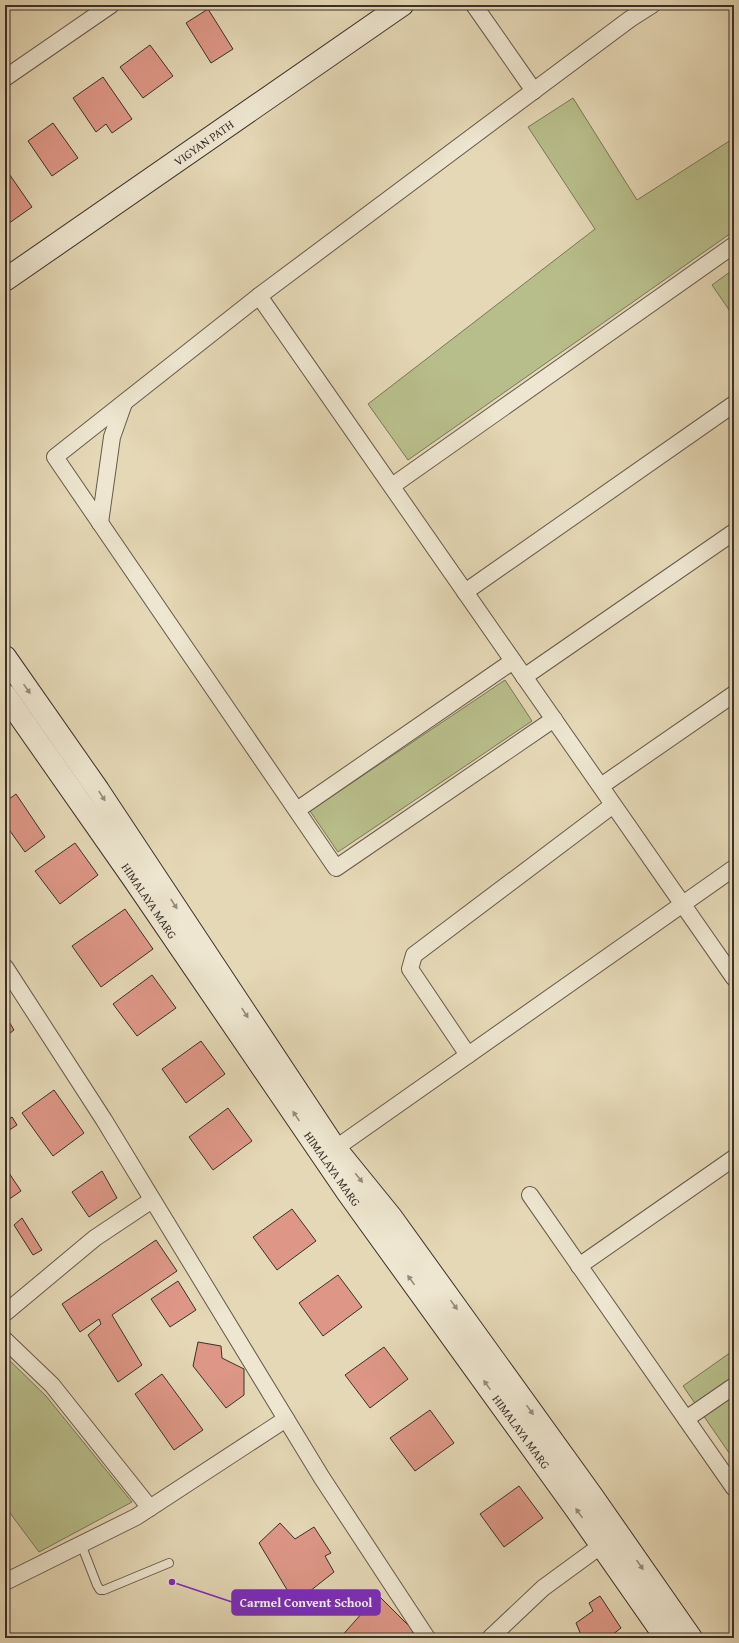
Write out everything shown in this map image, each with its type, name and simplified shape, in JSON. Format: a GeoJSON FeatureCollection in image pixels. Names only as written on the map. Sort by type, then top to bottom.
{"type":"FeatureCollection","features":[{"type":"Feature","properties":{"kind":"main road","name":"VIGYAN PATH"},"geometry":{"type":"LineString","coordinates":[[5,280],[402,5]]}},
{"type":"Feature","properties":{"kind":"main road","name":"HIMALAYA MARG"},"geometry":{"type":"LineString","coordinates":[[5,657],[98,790],[329,1152]]}},
{"type":"Feature","properties":{"kind":"main road","name":"HIMALAYA MARG"},"geometry":{"type":"LineString","coordinates":[[5,695],[142,891],[329,1152],[391,1217],[610,1539],[666,1638]]}},
{"type":"Feature","properties":{"kind":"main road"},"geometry":{"type":"LineString","coordinates":[[610,1539],[691,1638]]}},
{"type":"Feature","properties":{"kind":"street"},"geometry":{"type":"LineString","coordinates":[[5,78],[111,5]]}},
{"type":"Feature","properties":{"kind":"street"},"geometry":{"type":"LineString","coordinates":[[474,5],[534,91]]}},
{"type":"Feature","properties":{"kind":"street"},"geometry":{"type":"LineString","coordinates":[[554,720],[336,868],[55,457],[259,296],[630,19],[652,5]]}},
{"type":"Feature","properties":{"kind":"street"},"geometry":{"type":"LineString","coordinates":[[392,486],[734,244]]}},
{"type":"Feature","properties":{"kind":"street"},"geometry":{"type":"LineString","coordinates":[[259,296],[734,978]]}},
{"type":"Feature","properties":{"kind":"street"},"geometry":{"type":"LineString","coordinates":[[100,523],[112,437],[124,403]]}},
{"type":"Feature","properties":{"kind":"street"},"geometry":{"type":"LineString","coordinates":[[465,592],[734,404]]}},
{"type":"Feature","properties":{"kind":"street"},"geometry":{"type":"LineString","coordinates":[[524,677],[734,532]]}},
{"type":"Feature","properties":{"kind":"street"},"geometry":{"type":"LineString","coordinates":[[297,810],[513,661]]}},
{"type":"Feature","properties":{"kind":"street"},"geometry":{"type":"LineString","coordinates":[[600,786],[734,694]]}},
{"type":"Feature","properties":{"kind":"street"},"geometry":{"type":"LineString","coordinates":[[468,1055],[410,969],[414,955],[613,805]]}},
{"type":"Feature","properties":{"kind":"street"},"geometry":{"type":"LineString","coordinates":[[329,1152],[734,868]]}},
{"type":"Feature","properties":{"kind":"street"},"geometry":{"type":"LineString","coordinates":[[5,967],[104,1120],[322,1478],[427,1638]]}},
{"type":"Feature","properties":{"kind":"street"},"geometry":{"type":"LineString","coordinates":[[579,1266],[734,1158]]}},
{"type":"Feature","properties":{"kind":"street"},"geometry":{"type":"LineString","coordinates":[[530,1195],[734,1488]]}},
{"type":"Feature","properties":{"kind":"street"},"geometry":{"type":"LineString","coordinates":[[5,1313],[95,1238],[152,1200]]}},
{"type":"Feature","properties":{"kind":"street"},"geometry":{"type":"LineString","coordinates":[[5,1340],[52,1385],[150,1508]]}},
{"type":"Feature","properties":{"kind":"street"},"geometry":{"type":"LineString","coordinates":[[686,1419],[734,1386]]}},
{"type":"Feature","properties":{"kind":"street"},"geometry":{"type":"LineString","coordinates":[[5,1582],[136,1518],[286,1419]]}},
{"type":"Feature","properties":{"kind":"street"},"geometry":{"type":"LineString","coordinates":[[490,1638],[543,1588],[610,1539]]}},
{"type":"Feature","properties":{"kind":"lane"},"geometry":{"type":"LineString","coordinates":[[81,1544],[100,1590],[104,1590],[169,1563]]}},
{"type":"Feature","properties":{"kind":"green space"},"geometry":{"type":"Polygon","coordinates":[[[573,98],[637,200],[734,138],[734,231],[408,460],[368,404],[595,229],[528,127],[573,98]]]}},
{"type":"Feature","properties":{"kind":"green space"},"geometry":{"type":"Polygon","coordinates":[[[734,269],[734,317],[712,285],[734,269]]]}},
{"type":"Feature","properties":{"kind":"green space"},"geometry":{"type":"Polygon","coordinates":[[[505,680],[532,721],[338,852],[310,811],[505,680]]]}},
{"type":"Feature","properties":{"kind":"green space"},"geometry":{"type":"Polygon","coordinates":[[[734,1350],[734,1460],[683,1386],[734,1350]]]}},
{"type":"Feature","properties":{"kind":"green space"},"geometry":{"type":"Polygon","coordinates":[[[5,1356],[46,1396],[132,1502],[39,1552],[7,1509],[5,1510],[5,1356]]]}},
{"type":"Feature","properties":{"kind":"building"},"geometry":{"type":"Polygon","coordinates":[[[208,9],[233,49],[211,63],[186,23],[208,9]]]}},
{"type":"Feature","properties":{"kind":"building"},"geometry":{"type":"Polygon","coordinates":[[[150,45],[173,76],[143,98],[120,67],[150,45]]]}},
{"type":"Feature","properties":{"kind":"building"},"geometry":{"type":"Polygon","coordinates":[[[103,77],[132,119],[112,133],[106,124],[96,132],[73,98],[103,77]]]}},
{"type":"Feature","properties":{"kind":"building"},"geometry":{"type":"Polygon","coordinates":[[[53,123],[78,158],[52,176],[28,141],[53,123]]]}},
{"type":"Feature","properties":{"kind":"building"},"geometry":{"type":"Polygon","coordinates":[[[5,168],[32,207],[5,226],[5,168]]]}},
{"type":"Feature","properties":{"kind":"building"},"geometry":{"type":"Polygon","coordinates":[[[16,794],[45,837],[25,852],[5,824],[5,802],[16,794]]]}},
{"type":"Feature","properties":{"kind":"building"},"geometry":{"type":"Polygon","coordinates":[[[75,843],[98,875],[60,904],[35,871],[75,843]]]}},
{"type":"Feature","properties":{"kind":"building"},"geometry":{"type":"Polygon","coordinates":[[[125,909],[153,949],[101,987],[72,946],[125,909]]]}},
{"type":"Feature","properties":{"kind":"building"},"geometry":{"type":"Polygon","coordinates":[[[152,975],[176,1008],[137,1036],[113,1004],[152,975]]]}},
{"type":"Feature","properties":{"kind":"building"},"geometry":{"type":"Polygon","coordinates":[[[5,1015],[14,1030],[5,1037],[5,1015]]]}},
{"type":"Feature","properties":{"kind":"building"},"geometry":{"type":"Polygon","coordinates":[[[201,1041],[225,1074],[186,1103],[162,1069],[201,1041]]]}},
{"type":"Feature","properties":{"kind":"building"},"geometry":{"type":"Polygon","coordinates":[[[54,1090],[84,1133],[53,1156],[22,1113],[54,1090]]]}},
{"type":"Feature","properties":{"kind":"building"},"geometry":{"type":"Polygon","coordinates":[[[228,1108],[252,1141],[213,1170],[189,1137],[228,1108]]]}},
{"type":"Feature","properties":{"kind":"building"},"geometry":{"type":"Polygon","coordinates":[[[12,1117],[17,1125],[5,1133],[5,1122],[12,1117]]]}},
{"type":"Feature","properties":{"kind":"building"},"geometry":{"type":"Polygon","coordinates":[[[5,1167],[21,1191],[8,1200],[5,1197],[5,1167]]]}},
{"type":"Feature","properties":{"kind":"building"},"geometry":{"type":"Polygon","coordinates":[[[102,1171],[117,1198],[89,1217],[72,1192],[102,1171]]]}},
{"type":"Feature","properties":{"kind":"building"},"geometry":{"type":"Polygon","coordinates":[[[292,1209],[316,1241],[277,1270],[253,1237],[292,1209]]]}},
{"type":"Feature","properties":{"kind":"building"},"geometry":{"type":"Polygon","coordinates":[[[22,1218],[42,1250],[33,1255],[14,1225],[22,1218]]]}},
{"type":"Feature","properties":{"kind":"building"},"geometry":{"type":"Polygon","coordinates":[[[156,1240],[177,1271],[112,1315],[142,1365],[118,1382],[88,1335],[101,1324],[99,1319],[80,1332],[62,1304],[156,1240]]]}},
{"type":"Feature","properties":{"kind":"building"},"geometry":{"type":"Polygon","coordinates":[[[338,1275],[362,1307],[323,1336],[299,1303],[338,1275]]]}},
{"type":"Feature","properties":{"kind":"building"},"geometry":{"type":"Polygon","coordinates":[[[178,1281],[196,1310],[170,1327],[151,1299],[178,1281]]]}},
{"type":"Feature","properties":{"kind":"building"},"geometry":{"type":"Polygon","coordinates":[[[198,1342],[221,1346],[222,1358],[244,1369],[244,1395],[226,1408],[193,1366],[198,1342]]]}},
{"type":"Feature","properties":{"kind":"building"},"geometry":{"type":"Polygon","coordinates":[[[384,1347],[408,1379],[370,1408],[345,1375],[384,1347]]]}},
{"type":"Feature","properties":{"kind":"building"},"geometry":{"type":"Polygon","coordinates":[[[162,1374],[203,1430],[174,1450],[135,1394],[162,1374]]]}},
{"type":"Feature","properties":{"kind":"building"},"geometry":{"type":"Polygon","coordinates":[[[430,1410],[454,1443],[415,1471],[390,1438],[430,1410]]]}},
{"type":"Feature","properties":{"kind":"building"},"geometry":{"type":"Polygon","coordinates":[[[519,1486],[543,1518],[504,1547],[480,1514],[519,1486]]]}},
{"type":"Feature","properties":{"kind":"building"},"geometry":{"type":"Polygon","coordinates":[[[280,1523],[295,1539],[314,1527],[331,1553],[325,1556],[334,1572],[295,1603],[259,1543],[280,1523]]]}},
{"type":"Feature","properties":{"kind":"building"},"geometry":{"type":"Polygon","coordinates":[[[378,1595],[414,1631],[408,1638],[340,1638],[378,1595]]]}},
{"type":"Feature","properties":{"kind":"building"},"geometry":{"type":"Polygon","coordinates":[[[600,1596],[621,1628],[608,1638],[581,1638],[582,1637],[576,1623],[593,1611],[589,1603],[600,1596]]]}},
{"type":"Feature","properties":{"kind":"place","name":"Carmel Convent School"},"geometry":{"type":"Point","coordinates":[172,1582]}}]}
